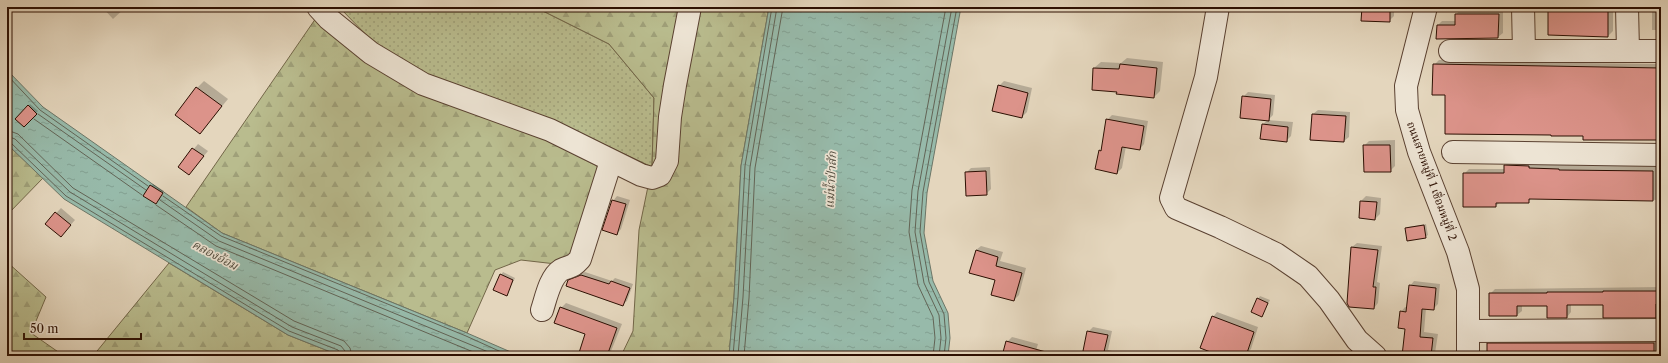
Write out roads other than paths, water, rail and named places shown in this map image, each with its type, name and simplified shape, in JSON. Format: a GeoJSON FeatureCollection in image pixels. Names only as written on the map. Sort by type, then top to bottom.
{"type":"FeatureCollection","features":[{"type":"Feature","properties":{"kind":"street"},"geometry":{"type":"LineString","coordinates":[[318,7],[329,19],[371,53],[423,84],[550,130],[611,161],[641,175],[652,178],[660,175],[667,161],[670,117],[690,7]]}},
{"type":"Feature","properties":{"kind":"street"},"geometry":{"type":"LineString","coordinates":[[1218,7],[1206,77],[1171,198],[1176,208],[1276,254],[1308,276],[1329,300],[1357,340],[1376,356]]}},
{"type":"Feature","properties":{"kind":"street","name":"ถนนสายหมู่ที่ 1 เชื่อมหมู่ที่ 2"},"geometry":{"type":"LineString","coordinates":[[1426,7],[1406,86],[1407,110],[1419,152],[1460,259],[1468,289],[1468,356]]}},
{"type":"Feature","properties":{"kind":"street"},"geometry":{"type":"LineString","coordinates":[[1524,7],[1524,51]]}},
{"type":"Feature","properties":{"kind":"street"},"geometry":{"type":"LineString","coordinates":[[1627,7],[1628,51]]}},
{"type":"Feature","properties":{"kind":"street"},"geometry":{"type":"LineString","coordinates":[[1450,51],[1661,51]]}},
{"type":"Feature","properties":{"kind":"street"},"geometry":{"type":"LineString","coordinates":[[1453,152],[1661,155]]}},
{"type":"Feature","properties":{"kind":"street"},"geometry":{"type":"LineString","coordinates":[[542,310],[553,280],[561,270],[573,266],[580,259],[611,161]]}},
{"type":"Feature","properties":{"kind":"street"},"geometry":{"type":"LineString","coordinates":[[1469,331],[1661,330]]}},
{"type":"Feature","properties":{"kind":"water","name":"แม่น้ำป่าสัก"},"geometry":{"type":"Polygon","coordinates":[[[769,7],[961,7],[927,193],[924,233],[933,281],[948,313],[950,338],[948,356],[729,356],[734,297],[741,166],[769,7]]]}},
{"type":"Feature","properties":{"kind":"water","name":"คลองอ้อม"},"geometry":{"type":"Polygon","coordinates":[[[7,70],[43,107],[222,233],[520,356],[341,356],[288,335],[64,199],[7,144],[7,70]]]}}]}
